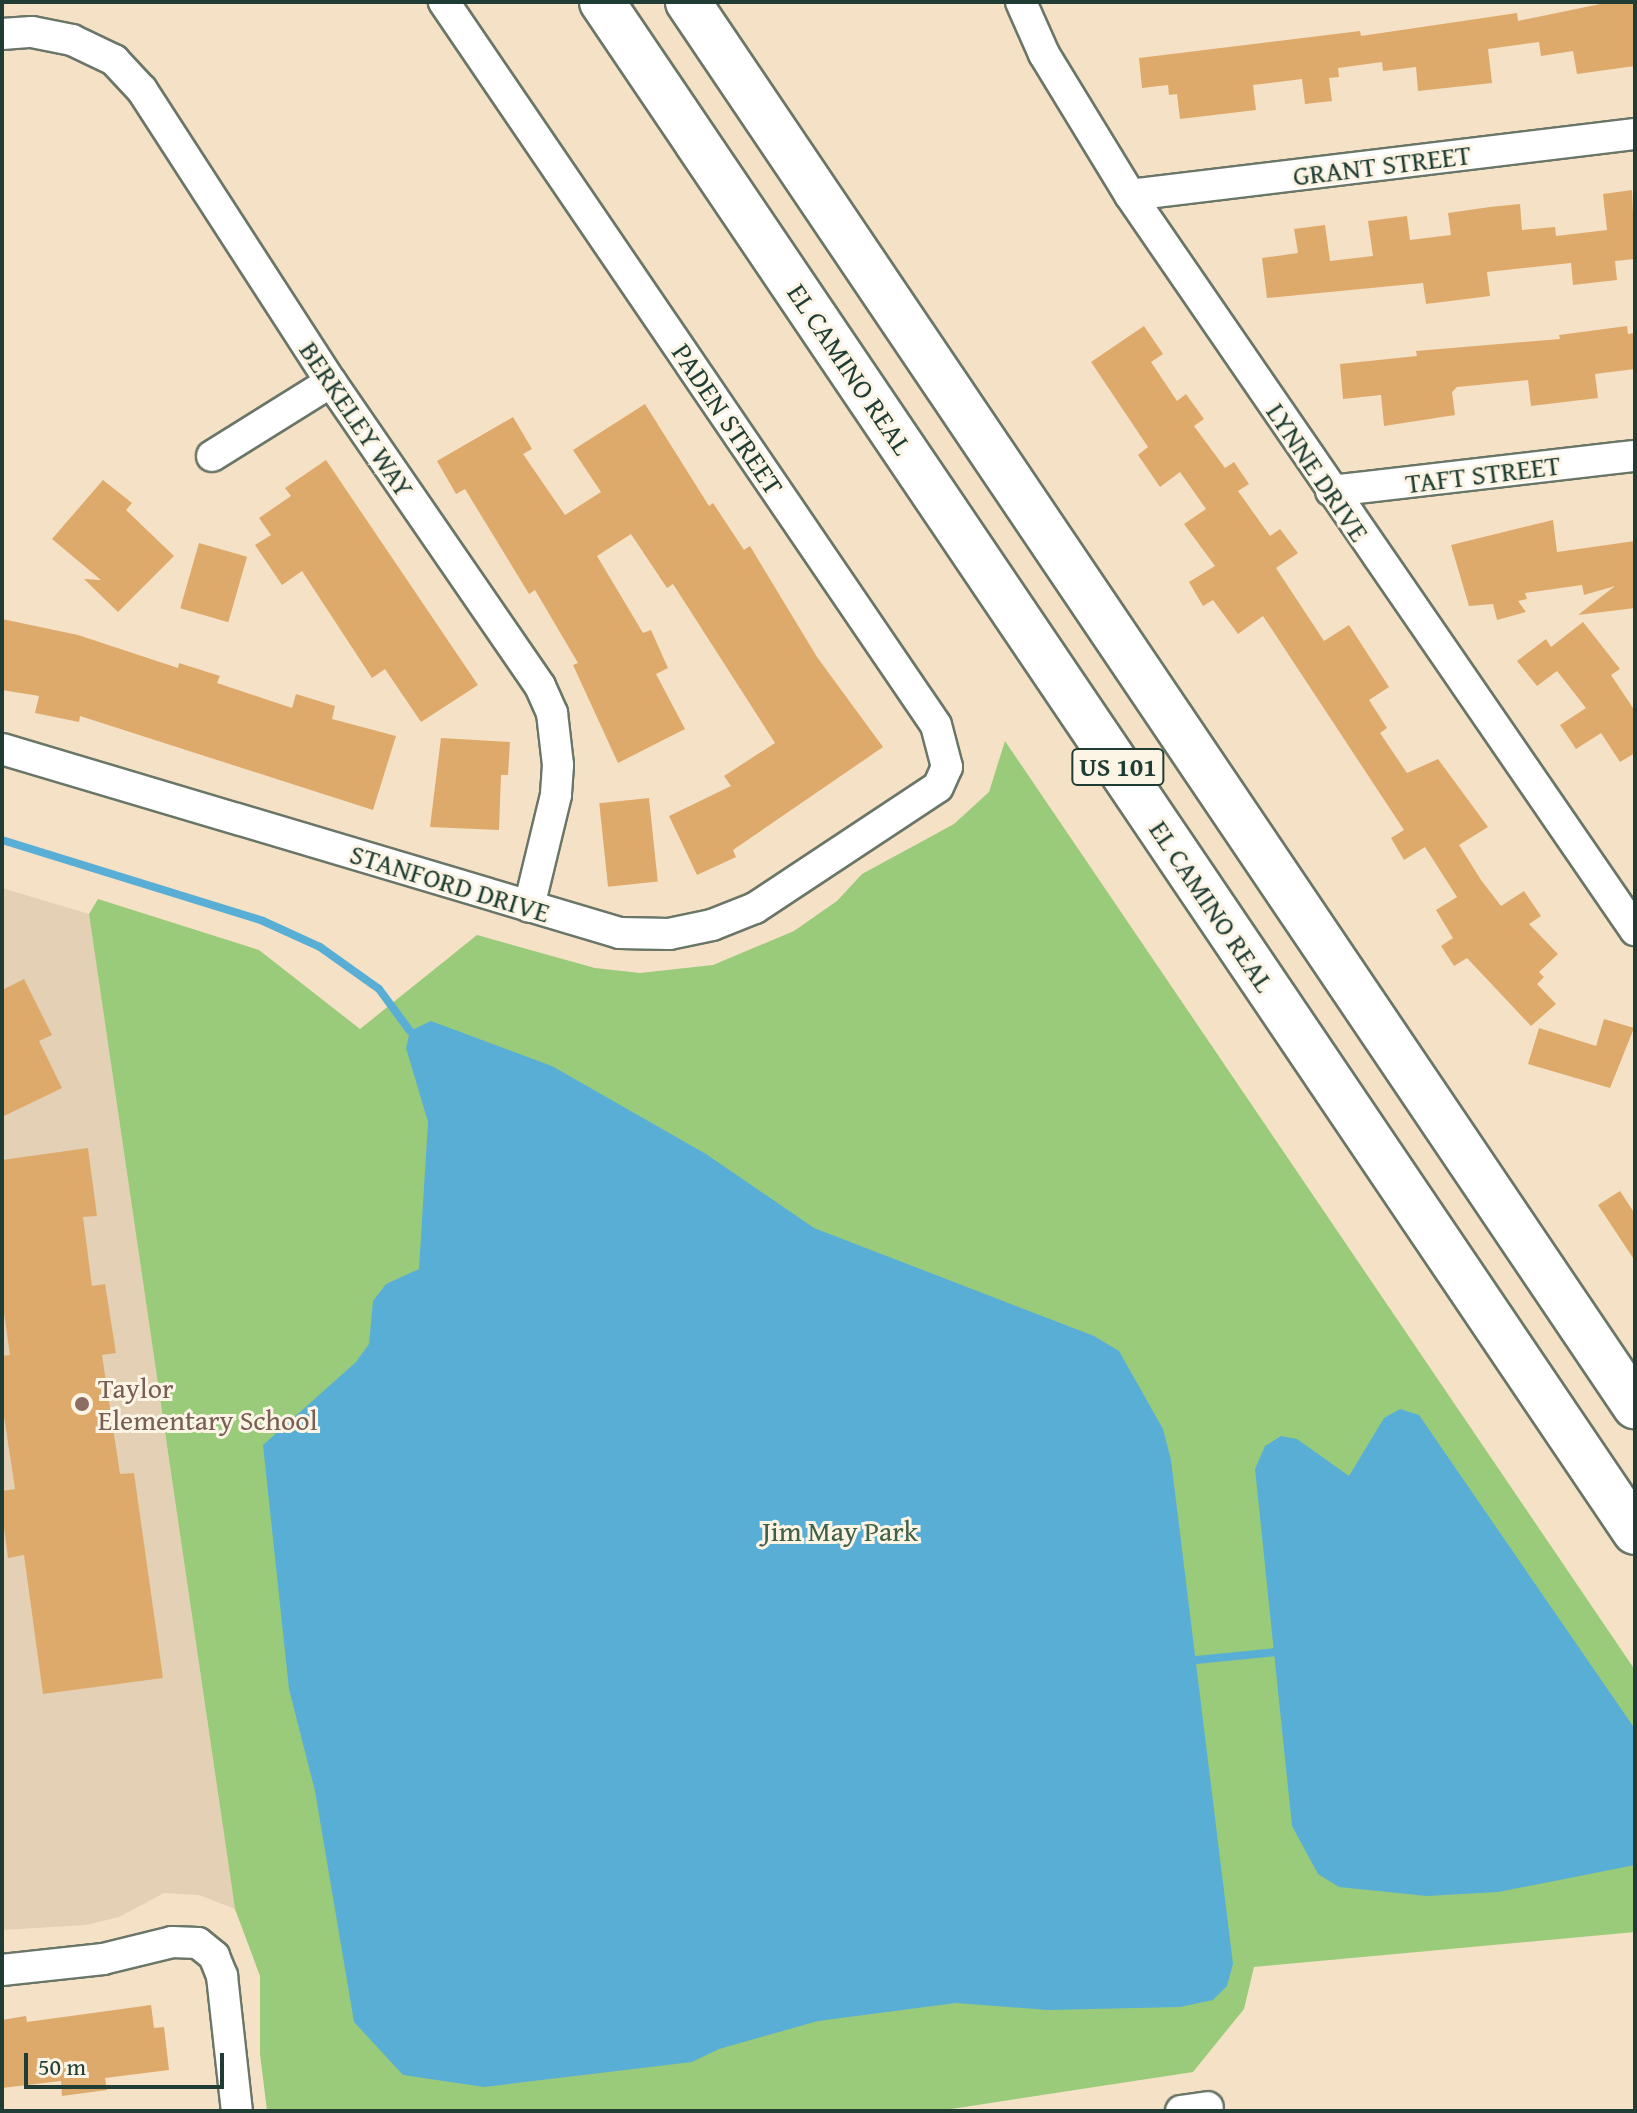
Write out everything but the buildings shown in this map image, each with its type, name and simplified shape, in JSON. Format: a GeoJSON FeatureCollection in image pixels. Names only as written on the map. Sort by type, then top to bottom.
{"type":"FeatureCollection","features":[{"type":"Feature","properties":{"kind":"highway","name":"EL CAMINO REAL"},"geometry":{"type":"LineString","coordinates":[[602,2],[1635,1532]]}},
{"type":"Feature","properties":{"kind":"highway","name":"US 101"},"geometry":{"type":"LineString","coordinates":[[688,2],[1635,1406]]}},
{"type":"Feature","properties":{"kind":"street","name":"PADEN STREET"},"geometry":{"type":"LineString","coordinates":[[444,2],[936,725],[947,767],[938,787],[882,827]]}},
{"type":"Feature","properties":{"kind":"street","name":"LYNNE DRIVE"},"geometry":{"type":"LineString","coordinates":[[1021,2],[1044,54],[1130,195],[1635,930]]}},
{"type":"Feature","properties":{"kind":"street","name":"BERKELEY WAY"},"geometry":{"type":"LineString","coordinates":[[2,34],[32,32],[72,40],[114,60],[133,80],[331,382],[540,686],[552,713],[556,795],[529,907]]}},
{"type":"Feature","properties":{"kind":"street","name":"GRANT STREET"},"geometry":{"type":"LineString","coordinates":[[1130,195],[1635,134]]}},
{"type":"Feature","properties":{"kind":"street"},"geometry":{"type":"LineString","coordinates":[[212,456],[331,382]]}},
{"type":"Feature","properties":{"kind":"street","name":"TAFT STREET"},"geometry":{"type":"LineString","coordinates":[[1331,491],[1635,456]]}},
{"type":"Feature","properties":{"kind":"street","name":"STANFORD DRIVE"},"geometry":{"type":"LineString","coordinates":[[2,749],[620,933],[669,934],[712,925],[755,908],[882,827]]}},
{"type":"Feature","properties":{"kind":"street"},"geometry":{"type":"LineString","coordinates":[[2,1970],[103,1959],[172,1942],[198,1943],[214,1956],[222,1976],[237,2111]]}},
{"type":"Feature","properties":{"kind":"shaded area","name":"Taylor Elementary School"},"geometry":{"type":"Polygon","coordinates":[[[2,888],[89,914],[235,1909],[199,1895],[164,1893],[119,1917],[86,1925],[2,1930],[2,888]]]}},
{"type":"Feature","properties":{"kind":"green space","name":"Jim May Park"},"geometry":{"type":"Polygon","coordinates":[[[1005,741],[1635,1670],[1635,1932],[1254,1967],[1244,2009],[1193,2072],[938,2111],[267,2111],[260,2054],[260,1976],[235,1909],[89,914],[98,899],[259,950],[360,1029],[477,935],[595,968],[640,973],[713,965],[794,931],[837,901],[862,874],[954,824],[989,792],[1005,741]]]}},
{"type":"Feature","properties":{"kind":"water"},"geometry":{"type":"Polygon","coordinates":[[[431,1021],[552,1066],[706,1154],[814,1228],[1094,1336],[1119,1351],[1163,1429],[1171,1460],[1233,1964],[1227,1986],[1213,2000],[1180,2007],[1048,2010],[956,2003],[818,2021],[719,2049],[692,2062],[484,2087],[403,2075],[354,2022],[315,1791],[289,1689],[263,1445],[356,1362],[369,1344],[373,1301],[386,1284],[419,1269],[428,1122],[406,1048],[410,1031],[431,1021]]]}},
{"type":"Feature","properties":{"kind":"water"},"geometry":{"type":"Polygon","coordinates":[[[1400,1409],[1419,1415],[1635,1729],[1635,1865],[1498,1892],[1427,1896],[1339,1887],[1318,1874],[1292,1826],[1255,1469],[1265,1446],[1281,1436],[1297,1439],[1349,1476],[1384,1418],[1400,1409]]]}},
{"type":"Feature","properties":{"kind":"waterway"},"geometry":{"type":"LineString","coordinates":[[2,840],[263,921],[320,947],[379,989],[410,1031]]}},
{"type":"Feature","properties":{"kind":"waterway"},"geometry":{"type":"LineString","coordinates":[[1196,1660],[1276,1652]]}},
{"type":"Feature","properties":{"kind":"place","name":"Taylor Elementary School"},"geometry":{"type":"Point","coordinates":[82,1404]}}]}
